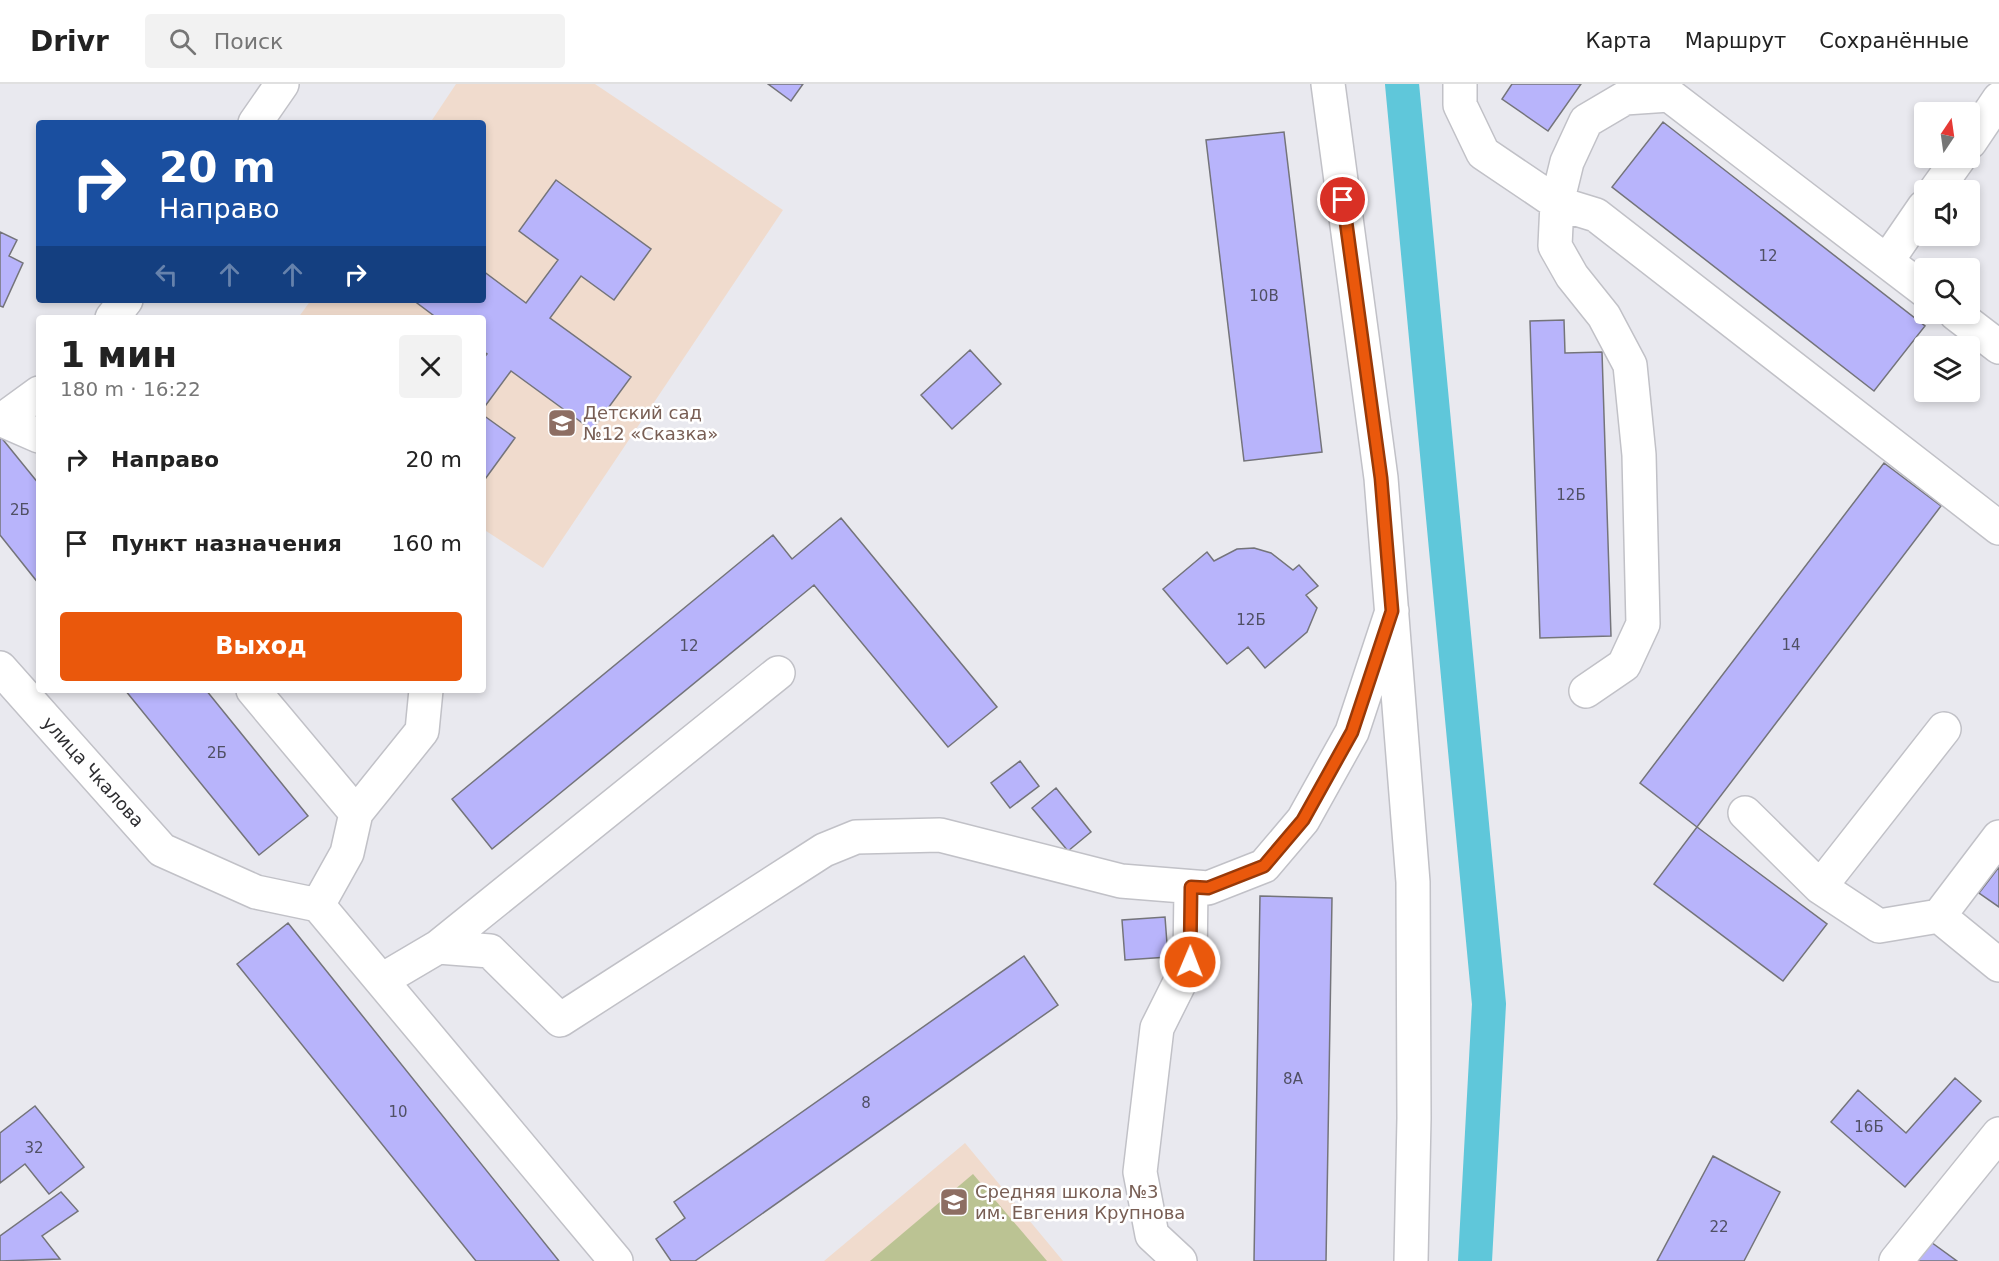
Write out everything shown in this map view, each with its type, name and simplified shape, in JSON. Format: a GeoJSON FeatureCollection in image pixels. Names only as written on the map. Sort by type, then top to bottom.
{"type":"FeatureCollection","features":[{"type":"Feature","properties":{"kind":"street"},"geometry":{"type":"LineString","coordinates":[[257,120],[282,84]]}},
{"type":"Feature","properties":{"kind":"street"},"geometry":{"type":"LineString","coordinates":[[1328,84],[1381,478],[1413,882],[1414,1118],[1411,1261]]}},
{"type":"Feature","properties":{"kind":"street"},"geometry":{"type":"LineString","coordinates":[[1460,84],[1460,105],[1483,153],[1557,203],[1596,215],[1999,528]]}},
{"type":"Feature","properties":{"kind":"street"},"geometry":{"type":"LineString","coordinates":[[1586,691],[1624,665],[1643,624],[1639,455],[1630,365],[1604,316],[1572,276],[1555,246],[1557,203],[1567,162],[1586,121],[1625,98],[1672,90],[1914,282]]}},
{"type":"Feature","properties":{"kind":"street"},"geometry":{"type":"LineString","coordinates":[[1980,127],[1999,99]]}},
{"type":"Feature","properties":{"kind":"street"},"geometry":{"type":"LineString","coordinates":[[1887,261],[1914,222]]}},
{"type":"Feature","properties":{"kind":"street"},"geometry":{"type":"LineString","coordinates":[[114,315],[124,303]]}},
{"type":"Feature","properties":{"kind":"street"},"geometry":{"type":"LineString","coordinates":[[1969,324],[1999,347]]}},
{"type":"Feature","properties":{"kind":"street"},"geometry":{"type":"LineString","coordinates":[[1,420],[36,395]]}},
{"type":"Feature","properties":{"kind":"street"},"geometry":{"type":"LineString","coordinates":[[1,420],[36,435]]}},
{"type":"Feature","properties":{"kind":"street"},"geometry":{"type":"LineString","coordinates":[[438,948],[490,951],[560,1020],[824,850],[856,837],[940,835],[1121,881],[1208,888],[1264,866],[1303,820],[1352,732],[1392,611]]}},
{"type":"Feature","properties":{"kind":"street","name":"улица Чкалова"},"geometry":{"type":"LineString","coordinates":[[0,668],[162,850],[256,892],[318,905]]}},
{"type":"Feature","properties":{"kind":"street"},"geometry":{"type":"LineString","coordinates":[[382,980],[438,948],[778,673]]}},
{"type":"Feature","properties":{"kind":"street"},"geometry":{"type":"LineString","coordinates":[[256,693],[356,813]]}},
{"type":"Feature","properties":{"kind":"street"},"geometry":{"type":"LineString","coordinates":[[426,693],[422,731],[356,813],[346,853],[318,905],[616,1261]]}},
{"type":"Feature","properties":{"kind":"street"},"geometry":{"type":"LineString","coordinates":[[1820,887],[1944,729]]}},
{"type":"Feature","properties":{"kind":"street"},"geometry":{"type":"LineString","coordinates":[[1745,813],[1820,887],[1879,926],[1939,916],[1999,837]]}},
{"type":"Feature","properties":{"kind":"street"},"geometry":{"type":"LineString","coordinates":[[1180,1261],[1152,1236],[1140,1172],[1157,1028],[1190,962],[1191,887]]}},
{"type":"Feature","properties":{"kind":"street"},"geometry":{"type":"LineString","coordinates":[[1939,916],[1999,965]]}},
{"type":"Feature","properties":{"kind":"street"},"geometry":{"type":"LineString","coordinates":[[1896,1261],[1999,1134]]}},
{"type":"Feature","properties":{"kind":"shaded area","name":"Детский сад №12 «Сказка»"},"geometry":{"type":"Polygon","coordinates":[[[456,84],[595,84],[783,210],[543,568],[486,531],[486,315],[300,315],[309,303],[486,303],[486,120],[432,120],[456,84]]]}},
{"type":"Feature","properties":{"kind":"shaded area","name":"Средняя школа №3 им. Евгения Крупнова"},"geometry":{"type":"Polygon","coordinates":[[[965,1143],[1063,1261],[824,1261],[965,1143]]]}},
{"type":"Feature","properties":{"kind":"green space"},"geometry":{"type":"Polygon","coordinates":[[[973,1174],[1047,1261],[870,1261],[973,1174]]]}},
{"type":"Feature","properties":{"kind":"building"},"geometry":{"type":"Polygon","coordinates":[[[768,84],[803,84],[791,101],[768,84]]]}},
{"type":"Feature","properties":{"kind":"building"},"geometry":{"type":"Polygon","coordinates":[[[1512,84],[1581,84],[1548,131],[1502,99],[1512,84]]]}},
{"type":"Feature","properties":{"kind":"building"},"geometry":{"type":"Polygon","coordinates":[[[1663,122],[1914,317],[1914,324],[1925,326],[1917,336],[1914,336],[1914,340],[1874,391],[1612,187],[1663,122]]]}},
{"type":"Feature","properties":{"kind":"building"},"geometry":{"type":"Polygon","coordinates":[[[1284,132],[1322,452],[1244,461],[1206,140],[1284,132]]]}},
{"type":"Feature","properties":{"kind":"building"},"geometry":{"type":"Polygon","coordinates":[[[556,180],[651,249],[614,300],[581,276],[550,318],[631,377],[592,430],[511,371],[486,405],[486,315],[433,315],[417,303],[486,303],[486,273],[526,303],[558,260],[519,231],[556,180]]]}},
{"type":"Feature","properties":{"kind":"building"},"geometry":{"type":"Polygon","coordinates":[[[0,232],[17,240],[9,256],[23,263],[3,307],[0,306],[0,232]]]}},
{"type":"Feature","properties":{"kind":"building"},"geometry":{"type":"Polygon","coordinates":[[[1564,320],[1565,353],[1602,352],[1611,636],[1540,638],[1530,321],[1564,320]]]}},
{"type":"Feature","properties":{"kind":"building"},"geometry":{"type":"Polygon","coordinates":[[[970,350],[1001,384],[952,429],[921,395],[970,350]]]}},
{"type":"Feature","properties":{"kind":"building"},"geometry":{"type":"Polygon","coordinates":[[[486,417],[515,438],[486,478],[486,417]]]}},
{"type":"Feature","properties":{"kind":"building"},"geometry":{"type":"Polygon","coordinates":[[[0,436],[36,480],[36,580],[0,535],[0,436]]]}},
{"type":"Feature","properties":{"kind":"building"},"geometry":{"type":"Polygon","coordinates":[[[1884,463],[1941,506],[1697,827],[1640,783],[1884,463]]]}},
{"type":"Feature","properties":{"kind":"building"},"geometry":{"type":"Polygon","coordinates":[[[841,518],[997,707],[948,747],[814,585],[492,849],[452,799],[773,535],[792,559],[841,518]]]}},
{"type":"Feature","properties":{"kind":"building"},"geometry":{"type":"Polygon","coordinates":[[[1254,548],[1271,553],[1293,570],[1299,565],[1318,586],[1306,595],[1317,608],[1307,632],[1265,668],[1248,647],[1227,664],[1163,589],[1207,552],[1214,561],[1237,549],[1254,548]]]}},
{"type":"Feature","properties":{"kind":"building"},"geometry":{"type":"Polygon","coordinates":[[[127,693],[208,693],[308,816],[259,855],[127,693]]]}},
{"type":"Feature","properties":{"kind":"building"},"geometry":{"type":"Polygon","coordinates":[[[1020,761],[1039,786],[1010,808],[991,783],[1020,761]]]}},
{"type":"Feature","properties":{"kind":"building"},"geometry":{"type":"Polygon","coordinates":[[[1056,788],[1091,832],[1068,851],[1032,808],[1056,788]]]}},
{"type":"Feature","properties":{"kind":"building"},"geometry":{"type":"Polygon","coordinates":[[[1697,827],[1827,924],[1783,981],[1654,884],[1697,827]]]}},
{"type":"Feature","properties":{"kind":"building"},"geometry":{"type":"Polygon","coordinates":[[[1999,867],[1999,907],[1979,893],[1999,867]]]}},
{"type":"Feature","properties":{"kind":"building"},"geometry":{"type":"Polygon","coordinates":[[[1260,896],[1332,898],[1326,1261],[1254,1261],[1260,896]]]}},
{"type":"Feature","properties":{"kind":"building"},"geometry":{"type":"Polygon","coordinates":[[[1165,917],[1168,957],[1125,960],[1122,920],[1165,917]]]}},
{"type":"Feature","properties":{"kind":"building"},"geometry":{"type":"Polygon","coordinates":[[[288,923],[559,1261],[476,1261],[237,964],[288,923]]]}},
{"type":"Feature","properties":{"kind":"building"},"geometry":{"type":"Polygon","coordinates":[[[1024,956],[1058,1005],[695,1261],[671,1261],[656,1239],[685,1218],[674,1202],[1024,956]]]}},
{"type":"Feature","properties":{"kind":"building"},"geometry":{"type":"Polygon","coordinates":[[[1955,1078],[1981,1101],[1905,1187],[1831,1122],[1858,1090],[1906,1133],[1955,1078]]]}},
{"type":"Feature","properties":{"kind":"building"},"geometry":{"type":"Polygon","coordinates":[[[35,1106],[84,1167],[49,1194],[25,1164],[0,1183],[0,1133],[35,1106]]]}},
{"type":"Feature","properties":{"kind":"building"},"geometry":{"type":"Polygon","coordinates":[[[1713,1156],[1780,1192],[1744,1261],[1657,1261],[1713,1156]]]}},
{"type":"Feature","properties":{"kind":"building"},"geometry":{"type":"Polygon","coordinates":[[[61,1192],[78,1211],[42,1236],[60,1259],[0,1261],[0,1236],[61,1192]]]}},
{"type":"Feature","properties":{"kind":"building"},"geometry":{"type":"Polygon","coordinates":[[[1924,1237],[1957,1261],[1907,1261],[1924,1237]]]}},
{"type":"Feature","properties":{"kind":"waterway"},"geometry":{"type":"LineString","coordinates":[[1402,84],[1489,1004],[1475,1261]]}},
{"type":"Feature","properties":{"kind":"place","name":"Детский сад №12 «Сказка»"},"geometry":{"type":"Point","coordinates":[562,423]}},
{"type":"Feature","properties":{"kind":"place","name":"Средняя школа №3 им. Евгения Крупнова"},"geometry":{"type":"Point","coordinates":[954,1202]}},
{"type":"Feature","properties":{"kind":"route"},"geometry":{"type":"LineString","coordinates":[[1190,962],[1191,887],[1208,888],[1264,866],[1303,820],[1352,732],[1392,611],[1381,478],[1343,200]]}}]}
